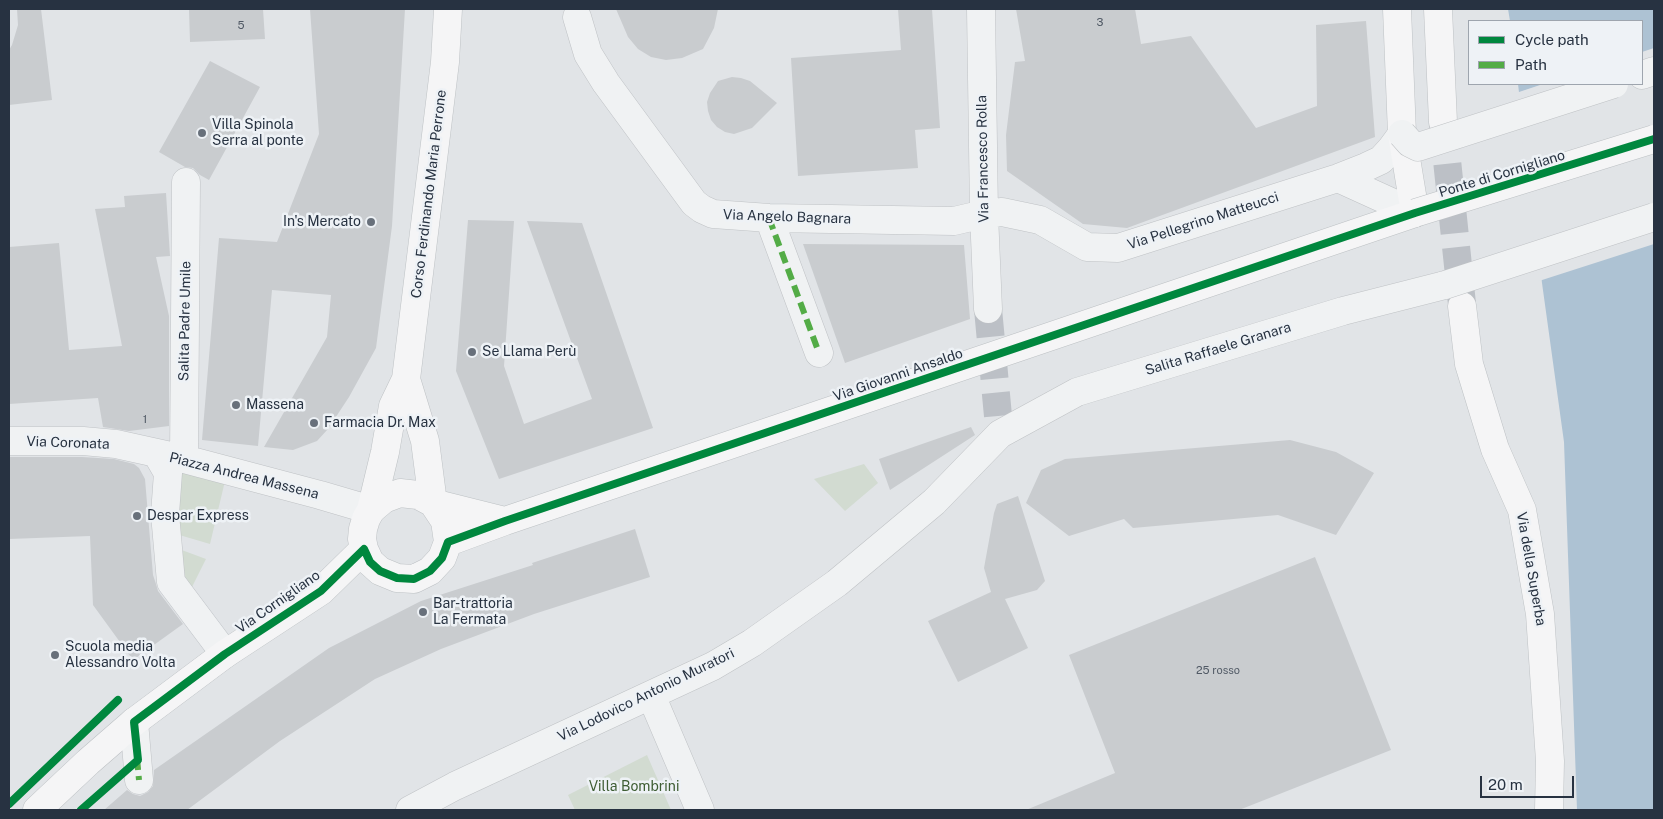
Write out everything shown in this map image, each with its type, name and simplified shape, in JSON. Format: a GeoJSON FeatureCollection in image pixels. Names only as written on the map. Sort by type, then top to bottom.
{"type":"FeatureCollection","features":[{"type":"Feature","properties":{"kind":"main road","name":"Corso Ferdinando Maria Perrone"},"geometry":{"type":"LineString","coordinates":[[371,510],[385,452],[393,406],[406,379],[445,62],[448,9]]}},
{"type":"Feature","properties":{"kind":"main road"},"geometry":{"type":"LineString","coordinates":[[1397,9],[1402,134],[1415,213]]}},
{"type":"Feature","properties":{"kind":"main road"},"geometry":{"type":"LineString","coordinates":[[1438,9],[1443,122]]}},
{"type":"Feature","properties":{"kind":"main road","name":"Ponte di Cornigliano"},"geometry":{"type":"LineString","coordinates":[[1357,233],[1415,213],[1654,139]]}},
{"type":"Feature","properties":{"kind":"main road","name":"Via Giovanni Ansaldo"},"geometry":{"type":"LineString","coordinates":[[448,542],[505,521],[1357,233]]}},
{"type":"Feature","properties":{"kind":"main road","name":"Via della Superba"},"geometry":{"type":"LineString","coordinates":[[1462,306],[1469,364],[1496,449],[1522,510],[1540,614],[1550,761],[1549,810]]}},
{"type":"Feature","properties":{"kind":"main road","name":"Corso Ferdinando Maria Perrone"},"geometry":{"type":"LineString","coordinates":[[406,379],[425,441],[433,503]]}},
{"type":"Feature","properties":{"kind":"main road"},"geometry":{"type":"LineString","coordinates":[[433,503],[445,520],[448,542],[442,558],[430,571],[414,578],[397,578],[380,572],[370,562],[362,539],[366,519],[371,510],[384,499],[400,494],[418,495],[433,503],[505,521]]}},
{"type":"Feature","properties":{"kind":"main road","name":"Via Cornigliano"},"geometry":{"type":"LineString","coordinates":[[37,810],[134,722],[225,654],[321,590],[364,549]]}},
{"type":"Feature","properties":{"kind":"main road","name":"Via Cornigliano"},"geometry":{"type":"LineString","coordinates":[[321,590],[380,572]]}},
{"type":"Feature","properties":{"kind":"street","name":"Via Francesco Rolla"},"geometry":{"type":"LineString","coordinates":[[981,9],[984,214],[988,310]]}},
{"type":"Feature","properties":{"kind":"street","name":"Via Angelo Bagnara"},"geometry":{"type":"LineString","coordinates":[[577,17],[584,45],[592,61],[638,129],[694,202],[702,209],[714,214],[769,218],[954,221],[984,214]]}},
{"type":"Feature","properties":{"kind":"street"},"geometry":{"type":"LineString","coordinates":[[1402,134],[1410,143],[1418,148],[1611,85]]}},
{"type":"Feature","properties":{"kind":"street","name":"Via Pellegrino Matteucci"},"geometry":{"type":"LineString","coordinates":[[984,214],[1002,212],[1040,220],[1087,247],[1118,248],[1366,168],[1381,160],[1402,134]]}},
{"type":"Feature","properties":{"kind":"street"},"geometry":{"type":"LineString","coordinates":[[1338,178],[1415,213]]}},
{"type":"Feature","properties":{"kind":"street","name":"Salita Padre Umile"},"geometry":{"type":"LineString","coordinates":[[184,460],[186,182]]}},
{"type":"Feature","properties":{"kind":"street","name":"Salita Raffaele Granara"},"geometry":{"type":"LineString","coordinates":[[999,425],[1077,392],[1344,311],[1445,285],[1654,217]]}},
{"type":"Feature","properties":{"kind":"street"},"geometry":{"type":"LineString","coordinates":[[769,218],[818,354]]}},
{"type":"Feature","properties":{"kind":"street","name":"Via Lodovico Antonio Muratori"},"geometry":{"type":"LineString","coordinates":[[410,810],[455,786],[713,666],[752,643],[837,583],[934,502],[999,425]]}},
{"type":"Feature","properties":{"kind":"street","name":"Via Coronata"},"geometry":{"type":"LineString","coordinates":[[9,440],[83,441],[116,444],[157,454]]}},
{"type":"Feature","properties":{"kind":"street","name":"Piazza Andrea Massena"},"geometry":{"type":"LineString","coordinates":[[157,454],[371,510]]}},
{"type":"Feature","properties":{"kind":"street","name":"Piazza Andrea Massena"},"geometry":{"type":"LineString","coordinates":[[157,454],[168,473],[165,514],[171,582],[225,654]]}},
{"type":"Feature","properties":{"kind":"street"},"geometry":{"type":"LineString","coordinates":[[651,696],[700,810]]}},
{"type":"Feature","properties":{"kind":"street"},"geometry":{"type":"LineString","coordinates":[[134,722],[139,780]]}},
{"type":"Feature","properties":{"kind":"green space"},"geometry":{"type":"Polygon","coordinates":[[[864,464],[878,483],[845,511],[814,479],[864,464]]]}},
{"type":"Feature","properties":{"kind":"green space"},"geometry":{"type":"Polygon","coordinates":[[[179,468],[225,481],[210,544],[176,534],[179,468]]]}},
{"type":"Feature","properties":{"kind":"green space"},"geometry":{"type":"Polygon","coordinates":[[[179,549],[206,559],[190,591],[180,578],[179,549]]]}},
{"type":"Feature","properties":{"kind":"green space","name":"Villa Bombrini"},"geometry":{"type":"Polygon","coordinates":[[[647,755],[671,810],[575,810],[568,795],[647,755]]]}},
{"type":"Feature","properties":{"kind":"water"},"geometry":{"type":"Polygon","coordinates":[[[1508,9],[1654,9],[1654,810],[1577,810],[1564,442],[1542,283],[1518,85],[1643,85],[1643,20],[1510,20],[1508,9]]]}},
{"type":"Feature","properties":{"kind":"pier"},"geometry":{"type":"Polygon","coordinates":[[[1654,48],[1654,244],[1539,281],[1516,93],[1540,85],[1643,85],[1643,52],[1654,48]]]}},
{"type":"Feature","properties":{"kind":"building"},"geometry":{"type":"Polygon","coordinates":[[[17,9],[41,9],[52,100],[9,105],[9,50],[18,25],[17,9]]]}},
{"type":"Feature","properties":{"kind":"building"},"geometry":{"type":"Polygon","coordinates":[[[189,9],[263,9],[265,39],[190,42],[189,9]]]}},
{"type":"Feature","properties":{"kind":"building"},"geometry":{"type":"Polygon","coordinates":[[[310,9],[405,9],[392,226],[376,348],[349,397],[328,429],[317,441],[293,450],[264,447],[327,337],[331,295],[272,290],[258,446],[202,440],[219,238],[277,242],[319,134],[310,9]]]}},
{"type":"Feature","properties":{"kind":"building"},"geometry":{"type":"Polygon","coordinates":[[[616,9],[718,9],[714,28],[703,49],[682,58],[666,60],[651,57],[638,49],[628,37],[616,9]]]}},
{"type":"Feature","properties":{"kind":"building"},"geometry":{"type":"Polygon","coordinates":[[[898,9],[932,9],[940,128],[915,130],[918,168],[798,176],[791,58],[901,50],[898,9]]]}},
{"type":"Feature","properties":{"kind":"building"},"geometry":{"type":"Polygon","coordinates":[[[1016,9],[1135,9],[1141,44],[1191,36],[1256,128],[1317,106],[1316,25],[1366,21],[1375,137],[1127,228],[1083,224],[1007,171],[1006,135],[1015,62],[1025,61],[1016,9]]]}},
{"type":"Feature","properties":{"kind":"building","name":"Villa Spinola Serra al ponte"},"geometry":{"type":"Polygon","coordinates":[[[210,61],[260,87],[209,180],[193,168],[185,167],[159,152],[210,61]]]}},
{"type":"Feature","properties":{"kind":"building"},"geometry":{"type":"Polygon","coordinates":[[[732,77],[750,81],[777,103],[752,128],[734,134],[725,132],[711,120],[707,102],[710,93],[718,81],[732,77]]]}},
{"type":"Feature","properties":{"kind":"building"},"geometry":{"type":"Polygon","coordinates":[[[166,193],[170,256],[156,257],[169,316],[169,426],[129,431],[103,427],[98,398],[9,404],[9,247],[59,243],[69,350],[122,346],[95,209],[125,207],[124,196],[166,193]]]}},
{"type":"Feature","properties":{"kind":"building"},"geometry":{"type":"Polygon","coordinates":[[[468,220],[514,221],[504,366],[524,424],[592,399],[527,221],[582,223],[653,428],[499,479],[456,371],[468,220]]]}},
{"type":"Feature","properties":{"kind":"building"},"geometry":{"type":"Polygon","coordinates":[[[803,244],[964,245],[970,319],[845,363],[803,244]]]}},
{"type":"Feature","properties":{"kind":"building"},"geometry":{"type":"Polygon","coordinates":[[[971,427],[975,435],[890,490],[879,459],[971,427]]]}},
{"type":"Feature","properties":{"kind":"building"},"geometry":{"type":"Polygon","coordinates":[[[1290,440],[1336,452],[1374,473],[1336,535],[1278,515],[1133,528],[1124,519],[1069,536],[1026,503],[1041,470],[1065,459],[1290,440]]]}},
{"type":"Feature","properties":{"kind":"building"},"geometry":{"type":"Polygon","coordinates":[[[9,457],[114,459],[134,464],[139,468],[145,479],[153,575],[158,591],[183,624],[133,660],[93,605],[90,536],[9,539],[9,457]]]}},
{"type":"Feature","properties":{"kind":"building"},"geometry":{"type":"Polygon","coordinates":[[[1018,496],[1045,581],[1037,590],[1005,599],[1028,648],[958,682],[928,621],[991,592],[984,568],[994,513],[997,504],[1018,496]]]}},
{"type":"Feature","properties":{"kind":"building"},"geometry":{"type":"Polygon","coordinates":[[[635,529],[650,577],[534,614],[441,649],[375,679],[280,741],[187,810],[104,810],[127,790],[140,796],[148,792],[153,786],[154,770],[329,648],[421,601],[533,565],[532,563],[635,529]]]}},
{"type":"Feature","properties":{"kind":"building"},"geometry":{"type":"Polygon","coordinates":[[[1315,557],[1391,750],[1239,810],[1026,810],[1115,773],[1069,655],[1315,557]]]}},
{"type":"Feature","properties":{"kind":"tunnel"},"geometry":{"type":"LineString","coordinates":[[1443,122],[1462,304]]}},
{"type":"Feature","properties":{"kind":"tunnel"},"geometry":{"type":"LineString","coordinates":[[988,309],[998,416]]}},
{"type":"Feature","properties":{"kind":"marked path"},"geometry":{"type":"LineString","coordinates":[[769,218],[819,353]]}},
{"type":"Feature","properties":{"kind":"marked path"},"geometry":{"type":"LineString","coordinates":[[137,758],[139,780]]}},
{"type":"Feature","properties":{"kind":"cycle path"},"geometry":{"type":"LineString","coordinates":[[81,810],[138,760],[134,722],[225,654],[321,591],[364,549],[370,562],[380,571],[397,578],[414,579],[430,571],[442,558],[448,542],[505,521],[1415,213],[1654,139]]}},
{"type":"Feature","properties":{"kind":"cycle path"},"geometry":{"type":"LineString","coordinates":[[9,804],[118,700]]}},
{"type":"Feature","properties":{"kind":"place","name":"Villa Spinola Serra al ponte"},"geometry":{"type":"Point","coordinates":[202,133]}},
{"type":"Feature","properties":{"kind":"place","name":"In's Mercato"},"geometry":{"type":"Point","coordinates":[371,222]}},
{"type":"Feature","properties":{"kind":"place","name":"Se Llama Perù"},"geometry":{"type":"Point","coordinates":[472,352]}},
{"type":"Feature","properties":{"kind":"place","name":"Massena"},"geometry":{"type":"Point","coordinates":[236,405]}},
{"type":"Feature","properties":{"kind":"place","name":"Farmacia Dr. Max"},"geometry":{"type":"Point","coordinates":[314,423]}},
{"type":"Feature","properties":{"kind":"place","name":"Despar Express"},"geometry":{"type":"Point","coordinates":[137,516]}},
{"type":"Feature","properties":{"kind":"place","name":"Bar-trattoria La Fermata"},"geometry":{"type":"Point","coordinates":[423,612]}},
{"type":"Feature","properties":{"kind":"place","name":"Scuola media Alessandro Volta"},"geometry":{"type":"Point","coordinates":[55,655]}}]}
